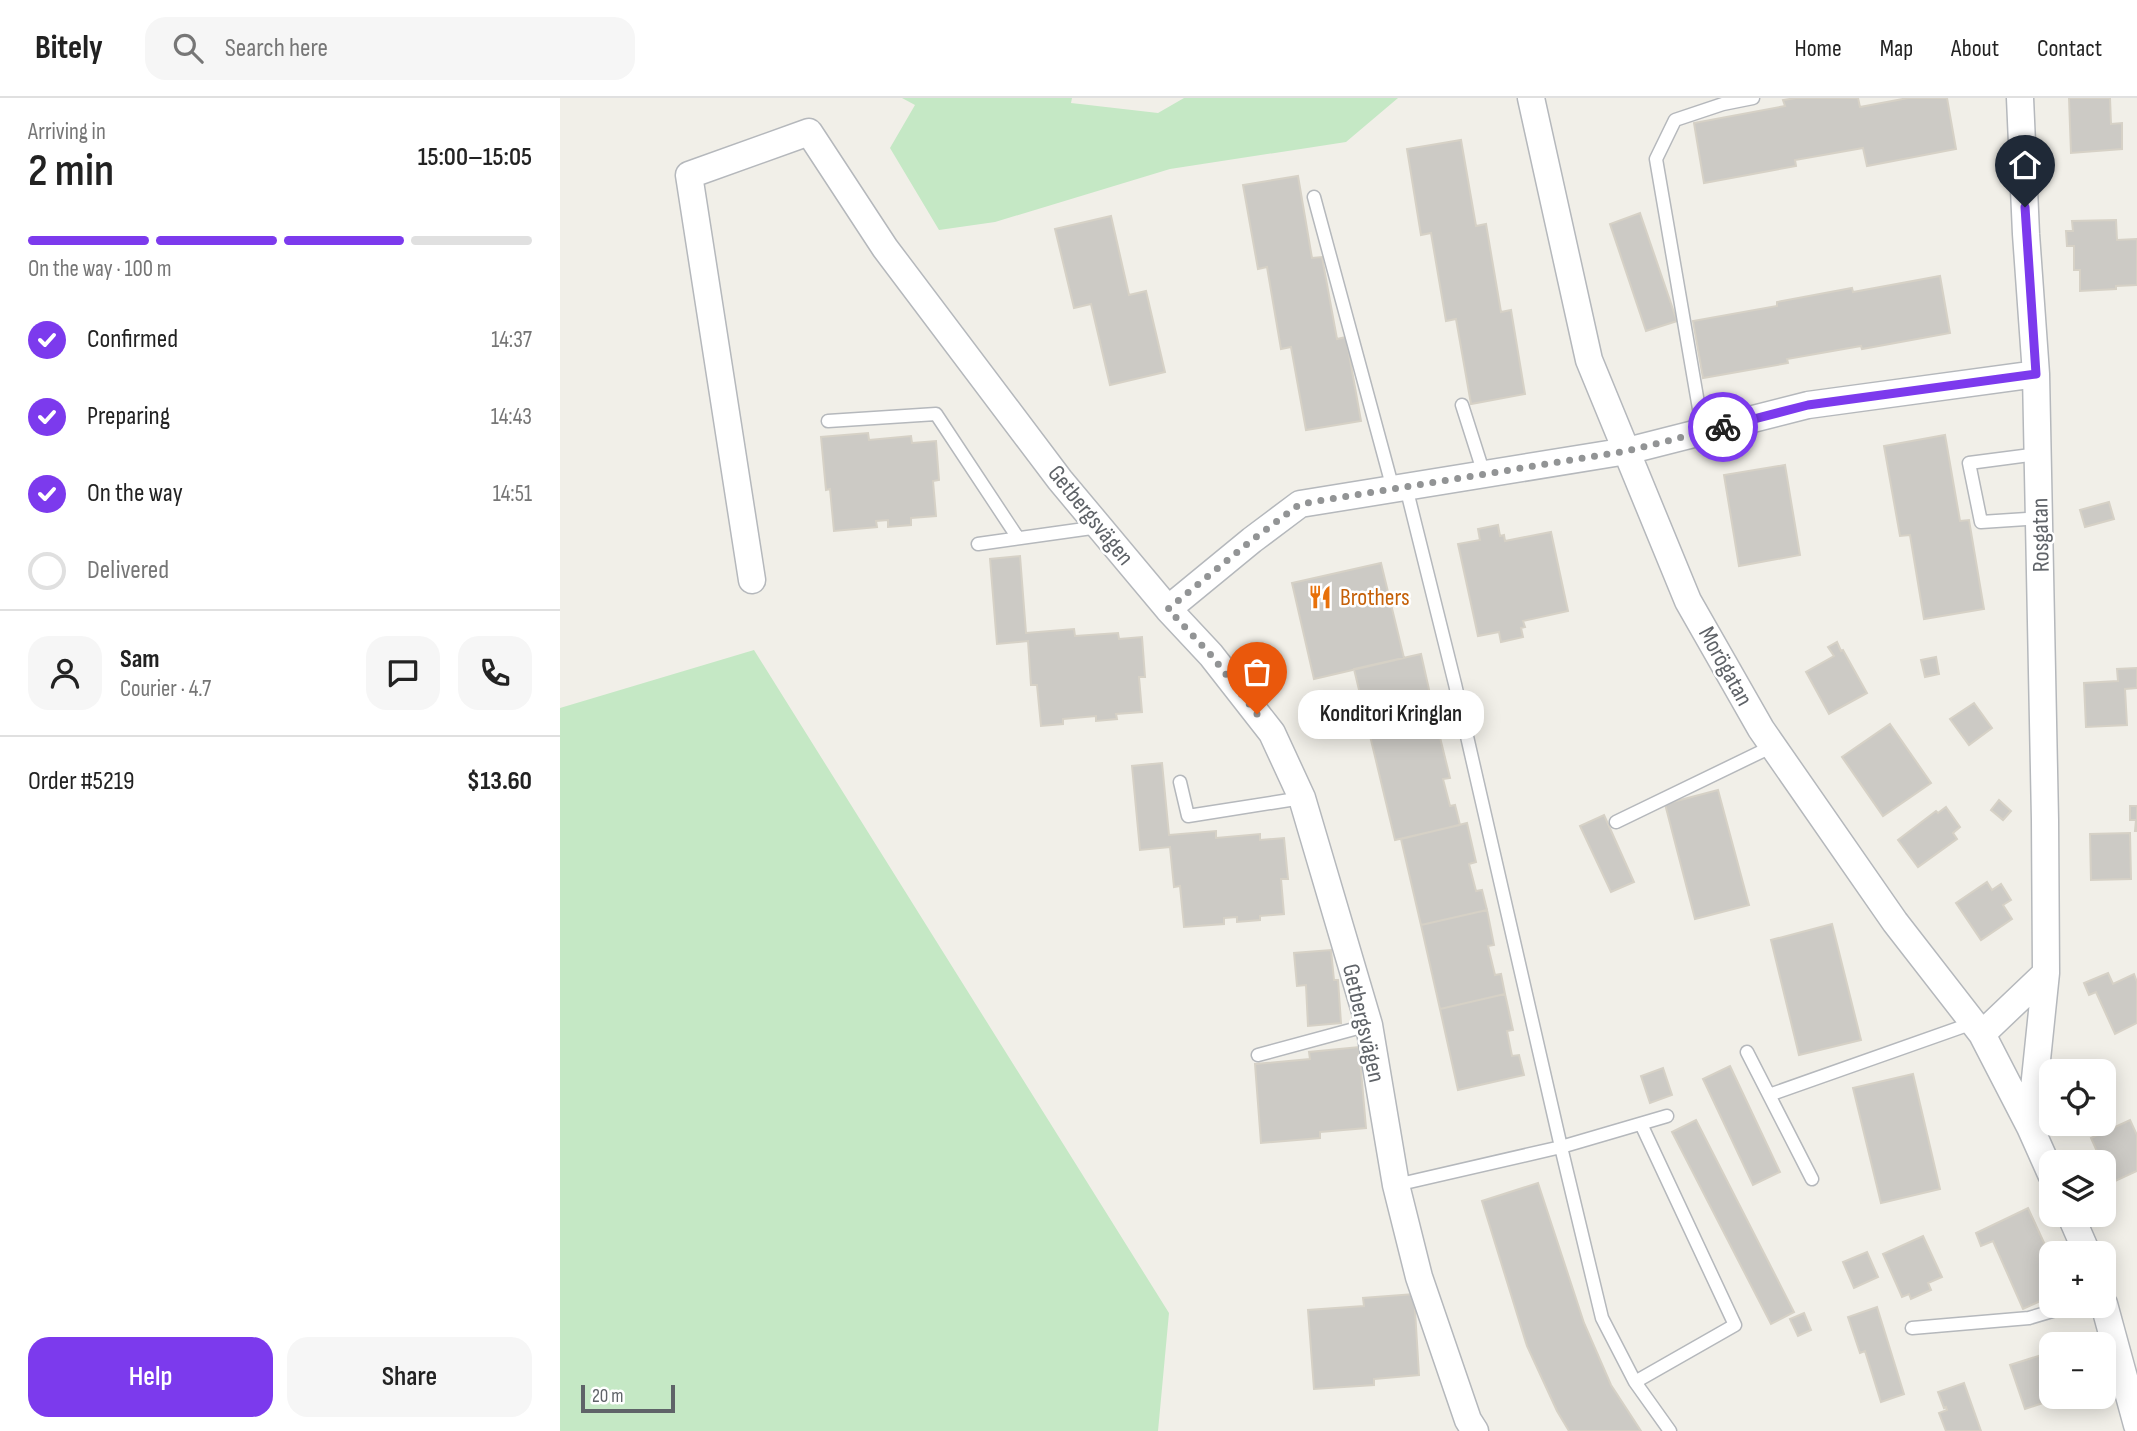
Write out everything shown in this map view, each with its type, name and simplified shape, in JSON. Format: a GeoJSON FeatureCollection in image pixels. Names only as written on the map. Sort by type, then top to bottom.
{"type":"FeatureCollection","features":[{"type":"Feature","properties":{"kind":"street","name":"Morögatan"},"geometry":{"type":"LineString","coordinates":[[1531,98],[1589,360],[1688,601],[1761,729],[1895,922],[1978,1029],[2040,1150]]}},
{"type":"Feature","properties":{"kind":"street","name":"Rosgatan"},"geometry":{"type":"LineString","coordinates":[[2021,98],[2026,234],[2036,374],[2046,972],[2030,1127]]}},
{"type":"Feature","properties":{"kind":"street","name":"Getbergsvägen"},"geometry":{"type":"LineString","coordinates":[[752,580],[690,175],[809,132],[885,248],[1060,480],[1168,609],[1211,655],[1272,733],[1301,798],[1369,1025],[1396,1185],[1419,1277],[1468,1420],[1475,1431]]}},
{"type":"Feature","properties":{"kind":"street"},"geometry":{"type":"LineString","coordinates":[[1168,609],[1300,504],[1627,451],[1808,405],[2036,374]]}},
{"type":"Feature","properties":{"kind":"street"},"geometry":{"type":"LineString","coordinates":[[1978,1029],[2046,972]]}},
{"type":"Feature","properties":{"kind":"street"},"geometry":{"type":"LineString","coordinates":[[2108,1318],[2137,1425]]}},
{"type":"Feature","properties":{"kind":"lane"},"geometry":{"type":"LineString","coordinates":[[1703,432],[1656,159],[1675,120],[1723,104],[1753,98]]}},
{"type":"Feature","properties":{"kind":"lane"},"geometry":{"type":"LineString","coordinates":[[1314,197],[1455,684],[1602,1318],[1634,1382],[1670,1431]]}},
{"type":"Feature","properties":{"kind":"lane"},"geometry":{"type":"LineString","coordinates":[[1462,405],[1484,474]]}},
{"type":"Feature","properties":{"kind":"lane"},"geometry":{"type":"LineString","coordinates":[[828,421],[936,414],[1018,538]]}},
{"type":"Feature","properties":{"kind":"lane"},"geometry":{"type":"LineString","coordinates":[[2038,453],[1969,463],[1981,522],[2040,518]]}},
{"type":"Feature","properties":{"kind":"lane"},"geometry":{"type":"LineString","coordinates":[[978,544],[1100,527]]}},
{"type":"Feature","properties":{"kind":"lane"},"geometry":{"type":"LineString","coordinates":[[1616,822],[1773,746]]}},
{"type":"Feature","properties":{"kind":"lane"},"geometry":{"type":"LineString","coordinates":[[1180,782],[1188,816],[1301,798]]}},
{"type":"Feature","properties":{"kind":"lane"},"geometry":{"type":"LineString","coordinates":[[1258,1055],[1369,1025]]}},
{"type":"Feature","properties":{"kind":"lane"},"geometry":{"type":"LineString","coordinates":[[1769,1095],[1978,1029]]}},
{"type":"Feature","properties":{"kind":"lane"},"geometry":{"type":"LineString","coordinates":[[1747,1052],[1812,1179]]}},
{"type":"Feature","properties":{"kind":"lane"},"geometry":{"type":"LineString","coordinates":[[1396,1185],[1561,1147],[1667,1116]]}},
{"type":"Feature","properties":{"kind":"lane"},"geometry":{"type":"LineString","coordinates":[[1634,1382],[1735,1325],[1641,1124]]}},
{"type":"Feature","properties":{"kind":"lane"},"geometry":{"type":"LineString","coordinates":[[1912,1328],[2039,1315]]}},
{"type":"Feature","properties":{"kind":"green space"},"geometry":{"type":"Polygon","coordinates":[[[902,98],[1072,98],[1071,103],[1158,113],[1184,98],[1398,98],[1346,142],[1170,169],[995,222],[939,230],[890,148],[915,105],[902,98]]]}},
{"type":"Feature","properties":{"kind":"green space"},"geometry":{"type":"Polygon","coordinates":[[[754,650],[1169,1313],[1158,1431],[560,1431],[560,708],[754,650]]]}},
{"type":"Feature","properties":{"kind":"building"},"geometry":{"type":"Polygon","coordinates":[[[1858,98],[1860,107],[1908,98],[1947,98],[1956,149],[1867,166],[1863,148],[1795,160],[1796,166],[1704,183],[1694,123],[1785,106],[1783,100],[1858,98]]]}},
{"type":"Feature","properties":{"kind":"building"},"geometry":{"type":"Polygon","coordinates":[[[2069,98],[2110,98],[2111,124],[2122,123],[2122,149],[2071,153],[2069,98]]]}},
{"type":"Feature","properties":{"kind":"building"},"geometry":{"type":"Polygon","coordinates":[[[1461,140],[1476,226],[1486,224],[1501,312],[1511,310],[1525,394],[1471,404],[1456,319],[1446,321],[1431,233],[1421,235],[1407,149],[1461,140]]]}},
{"type":"Feature","properties":{"kind":"building"},"geometry":{"type":"Polygon","coordinates":[[[1298,176],[1312,258],[1322,257],[1337,339],[1346,337],[1361,421],[1306,430],[1291,347],[1281,349],[1267,267],[1258,269],[1243,185],[1298,176]]]}},
{"type":"Feature","properties":{"kind":"building"},"geometry":{"type":"Polygon","coordinates":[[[1640,213],[1677,321],[1646,331],[1610,224],[1640,213]]]}},
{"type":"Feature","properties":{"kind":"building"},"geometry":{"type":"Polygon","coordinates":[[[1111,216],[1129,295],[1146,291],[1165,372],[1110,385],[1091,304],[1074,308],[1055,229],[1111,216]]]}},
{"type":"Feature","properties":{"kind":"building"},"geometry":{"type":"Polygon","coordinates":[[[2116,220],[2117,240],[2137,239],[2137,285],[2080,291],[2080,270],[2074,270],[2074,246],[2067,246],[2066,231],[2073,231],[2072,221],[2116,220]]]}},
{"type":"Feature","properties":{"kind":"building"},"geometry":{"type":"Polygon","coordinates":[[[1940,276],[1950,333],[1787,359],[1788,363],[1703,378],[1693,321],[1777,306],[1777,302],[1852,288],[1853,292],[1940,276]]]}},
{"type":"Feature","properties":{"kind":"building"},"geometry":{"type":"Polygon","coordinates":[[[868,433],[869,440],[911,436],[912,443],[936,441],[939,480],[933,481],[936,516],[911,518],[911,525],[888,527],[888,520],[876,521],[877,527],[834,531],[830,489],[826,490],[821,437],[868,433]]]}},
{"type":"Feature","properties":{"kind":"building"},"geometry":{"type":"Polygon","coordinates":[[[1945,435],[1960,521],[1969,520],[1984,609],[1924,619],[1910,535],[1900,536],[1884,446],[1945,435]]]}},
{"type":"Feature","properties":{"kind":"building"},"geometry":{"type":"Polygon","coordinates":[[[1785,465],[1800,555],[1739,566],[1724,475],[1785,465]]]}},
{"type":"Feature","properties":{"kind":"building"},"geometry":{"type":"Polygon","coordinates":[[[2109,502],[2114,519],[2085,527],[2080,510],[2109,502]]]}},
{"type":"Feature","properties":{"kind":"building"},"geometry":{"type":"Polygon","coordinates":[[[1498,525],[1500,536],[1504,535],[1505,541],[1551,532],[1568,611],[1523,621],[1523,637],[1501,642],[1499,632],[1478,636],[1458,544],[1480,540],[1478,529],[1498,525]]]}},
{"type":"Feature","properties":{"kind":"building"},"geometry":{"type":"Polygon","coordinates":[[[1020,556],[1026,633],[1074,629],[1075,636],[1118,633],[1119,639],[1142,637],[1145,677],[1139,677],[1142,712],[1116,714],[1117,719],[1096,721],[1096,716],[1063,719],[1063,724],[1041,726],[1037,685],[1031,685],[1028,641],[997,644],[990,559],[1020,556]]]}},
{"type":"Feature","properties":{"kind":"building"},"geometry":{"type":"Polygon","coordinates":[[[1381,563],[1404,658],[1314,679],[1292,583],[1381,563]]]}},
{"type":"Feature","properties":{"kind":"building"},"geometry":{"type":"Polygon","coordinates":[[[1837,642],[1867,693],[1829,714],[1806,672],[1834,656],[1828,647],[1837,642]]]}},
{"type":"Feature","properties":{"kind":"building"},"geometry":{"type":"Polygon","coordinates":[[[1421,654],[1430,694],[1424,695],[1430,723],[1436,721],[1450,778],[1443,779],[1450,806],[1455,805],[1460,825],[1395,840],[1354,669],[1421,654]]]}},
{"type":"Feature","properties":{"kind":"building"},"geometry":{"type":"Polygon","coordinates":[[[1936,657],[1939,674],[1925,677],[1921,660],[1936,657]]]}},
{"type":"Feature","properties":{"kind":"building"},"geometry":{"type":"Polygon","coordinates":[[[2137,668],[2137,688],[2125,689],[2127,725],[2086,727],[2084,683],[2118,681],[2117,669],[2137,668]]]}},
{"type":"Feature","properties":{"kind":"building"},"geometry":{"type":"Polygon","coordinates":[[[1974,703],[1992,728],[1969,745],[1950,719],[1974,703]]]}},
{"type":"Feature","properties":{"kind":"building"},"geometry":{"type":"Polygon","coordinates":[[[1890,724],[1931,783],[1883,816],[1842,757],[1890,724]]]}},
{"type":"Feature","properties":{"kind":"building"},"geometry":{"type":"Polygon","coordinates":[[[1162,763],[1169,835],[1216,831],[1216,838],[1260,834],[1260,840],[1284,838],[1288,879],[1281,879],[1284,914],[1237,922],[1237,917],[1224,918],[1224,924],[1184,927],[1180,886],[1174,887],[1170,847],[1140,850],[1132,766],[1162,763]]]}},
{"type":"Feature","properties":{"kind":"building"},"geometry":{"type":"Polygon","coordinates":[[[1718,790],[1749,905],[1695,919],[1665,804],[1718,790]]]}},
{"type":"Feature","properties":{"kind":"building"},"geometry":{"type":"Polygon","coordinates":[[[1999,800],[2011,811],[2003,820],[1991,810],[1999,800]]]}},
{"type":"Feature","properties":{"kind":"building"},"geometry":{"type":"Polygon","coordinates":[[[2130,806],[2137,806],[2137,831],[2136,820],[2130,820],[2130,806]]]}},
{"type":"Feature","properties":{"kind":"building"},"geometry":{"type":"Polygon","coordinates":[[[1946,807],[1960,827],[1953,833],[1957,839],[1918,867],[1898,840],[1936,811],[1938,813],[1946,807]]]}},
{"type":"Feature","properties":{"kind":"building"},"geometry":{"type":"Polygon","coordinates":[[[1604,815],[1634,882],[1611,892],[1580,826],[1604,815]]]}},
{"type":"Feature","properties":{"kind":"building"},"geometry":{"type":"Polygon","coordinates":[[[1467,823],[1476,862],[1469,864],[1476,891],[1482,890],[1487,910],[1421,925],[1401,839],[1467,823]]]}},
{"type":"Feature","properties":{"kind":"building"},"geometry":{"type":"Polygon","coordinates":[[[2130,833],[2131,879],[2091,880],[2090,834],[2130,833]]]}},
{"type":"Feature","properties":{"kind":"building"},"geometry":{"type":"Polygon","coordinates":[[[1987,882],[1992,890],[2001,884],[2011,900],[2003,905],[2012,919],[1981,940],[1956,903],[1987,882]]]}},
{"type":"Feature","properties":{"kind":"building"},"geometry":{"type":"Polygon","coordinates":[[[1487,910],[1494,945],[1488,946],[1495,975],[1501,974],[1505,994],[1440,1009],[1421,925],[1487,910]]]}},
{"type":"Feature","properties":{"kind":"building"},"geometry":{"type":"Polygon","coordinates":[[[1832,924],[1861,1040],[1799,1055],[1771,940],[1832,924]]]}},
{"type":"Feature","properties":{"kind":"building"},"geometry":{"type":"Polygon","coordinates":[[[1331,950],[1334,980],[1338,980],[1341,1023],[1308,1026],[1306,985],[1297,986],[1294,953],[1331,950]]]}},
{"type":"Feature","properties":{"kind":"building"},"geometry":{"type":"Polygon","coordinates":[[[2108,973],[2113,984],[2134,974],[2137,982],[2137,1023],[2115,1034],[2096,992],[2089,995],[2084,983],[2108,973]]]}},
{"type":"Feature","properties":{"kind":"building"},"geometry":{"type":"Polygon","coordinates":[[[1505,994],[1513,1030],[1507,1031],[1512,1056],[1519,1055],[1524,1075],[1458,1090],[1440,1009],[1505,994]]]}},
{"type":"Feature","properties":{"kind":"building"},"geometry":{"type":"Polygon","coordinates":[[[1359,1047],[1366,1128],[1320,1132],[1320,1138],[1261,1143],[1255,1064],[1310,1059],[1309,1052],[1359,1047]]]}},
{"type":"Feature","properties":{"kind":"building"},"geometry":{"type":"Polygon","coordinates":[[[1730,1066],[1780,1172],[1753,1185],[1703,1079],[1730,1066]]]}},
{"type":"Feature","properties":{"kind":"building"},"geometry":{"type":"Polygon","coordinates":[[[1663,1068],[1672,1095],[1650,1103],[1641,1076],[1663,1068]]]}},
{"type":"Feature","properties":{"kind":"building"},"geometry":{"type":"Polygon","coordinates":[[[1913,1074],[1940,1189],[1881,1203],[1853,1088],[1913,1074]]]}},
{"type":"Feature","properties":{"kind":"building"},"geometry":{"type":"Polygon","coordinates":[[[1696,1120],[1794,1312],[1771,1324],[1672,1132],[1696,1120]]]}},
{"type":"Feature","properties":{"kind":"building"},"geometry":{"type":"Polygon","coordinates":[[[2130,1120],[2137,1135],[2137,1171],[2116,1181],[2116,1150],[2096,1150],[2091,1138],[2116,1136],[2116,1126],[2130,1120]]]}},
{"type":"Feature","properties":{"kind":"building"},"geometry":{"type":"Polygon","coordinates":[[[1538,1183],[1584,1323],[1611,1385],[1641,1431],[1569,1431],[1527,1346],[1482,1201],[1538,1183]]]}},
{"type":"Feature","properties":{"kind":"building"},"geometry":{"type":"Polygon","coordinates":[[[2028,1208],[2043,1241],[2039,1241],[2039,1302],[2023,1309],[1993,1241],[1981,1246],[1976,1233],[2028,1208]]]}},
{"type":"Feature","properties":{"kind":"building"},"geometry":{"type":"Polygon","coordinates":[[[1923,1236],[1942,1277],[1928,1283],[1931,1290],[1911,1299],[1909,1294],[1902,1297],[1883,1254],[1923,1236]]]}},
{"type":"Feature","properties":{"kind":"building"},"geometry":{"type":"Polygon","coordinates":[[[1867,1252],[1878,1277],[1854,1288],[1843,1262],[1867,1252]]]}},
{"type":"Feature","properties":{"kind":"building"},"geometry":{"type":"Polygon","coordinates":[[[1414,1294],[1419,1375],[1374,1379],[1374,1385],[1314,1389],[1308,1310],[1364,1306],[1363,1298],[1414,1294]]]}},
{"type":"Feature","properties":{"kind":"building"},"geometry":{"type":"Polygon","coordinates":[[[1877,1307],[1904,1394],[1881,1402],[1865,1351],[1860,1353],[1848,1317],[1877,1307]]]}},
{"type":"Feature","properties":{"kind":"building"},"geometry":{"type":"Polygon","coordinates":[[[1804,1313],[1811,1330],[1798,1336],[1790,1319],[1804,1313]]]}},
{"type":"Feature","properties":{"kind":"building"},"geometry":{"type":"Polygon","coordinates":[[[2039,1356],[2039,1404],[2025,1409],[2010,1365],[2039,1356]]]}},
{"type":"Feature","properties":{"kind":"building"},"geometry":{"type":"Polygon","coordinates":[[[1964,1383],[1981,1431],[1946,1431],[1939,1413],[1947,1410],[1938,1392],[1964,1383]]]}},
{"type":"Feature","properties":{"kind":"way so far"},"geometry":{"type":"LineString","coordinates":[[1257,714],[1211,655],[1168,609],[1300,504],[1627,451],[1723,427]]}},
{"type":"Feature","properties":{"kind":"place","name":"Brothers"},"geometry":{"type":"Point","coordinates":[1320,597]}},
{"type":"Feature","properties":{"kind":"place","name":"Konditori Kringlan"},"geometry":{"type":"Point","coordinates":[1257,714]}},
{"type":"Feature","properties":{"kind":"route"},"geometry":{"type":"LineString","coordinates":[[1723,427],[1808,405],[2036,374],[2025,207]]}}]}
